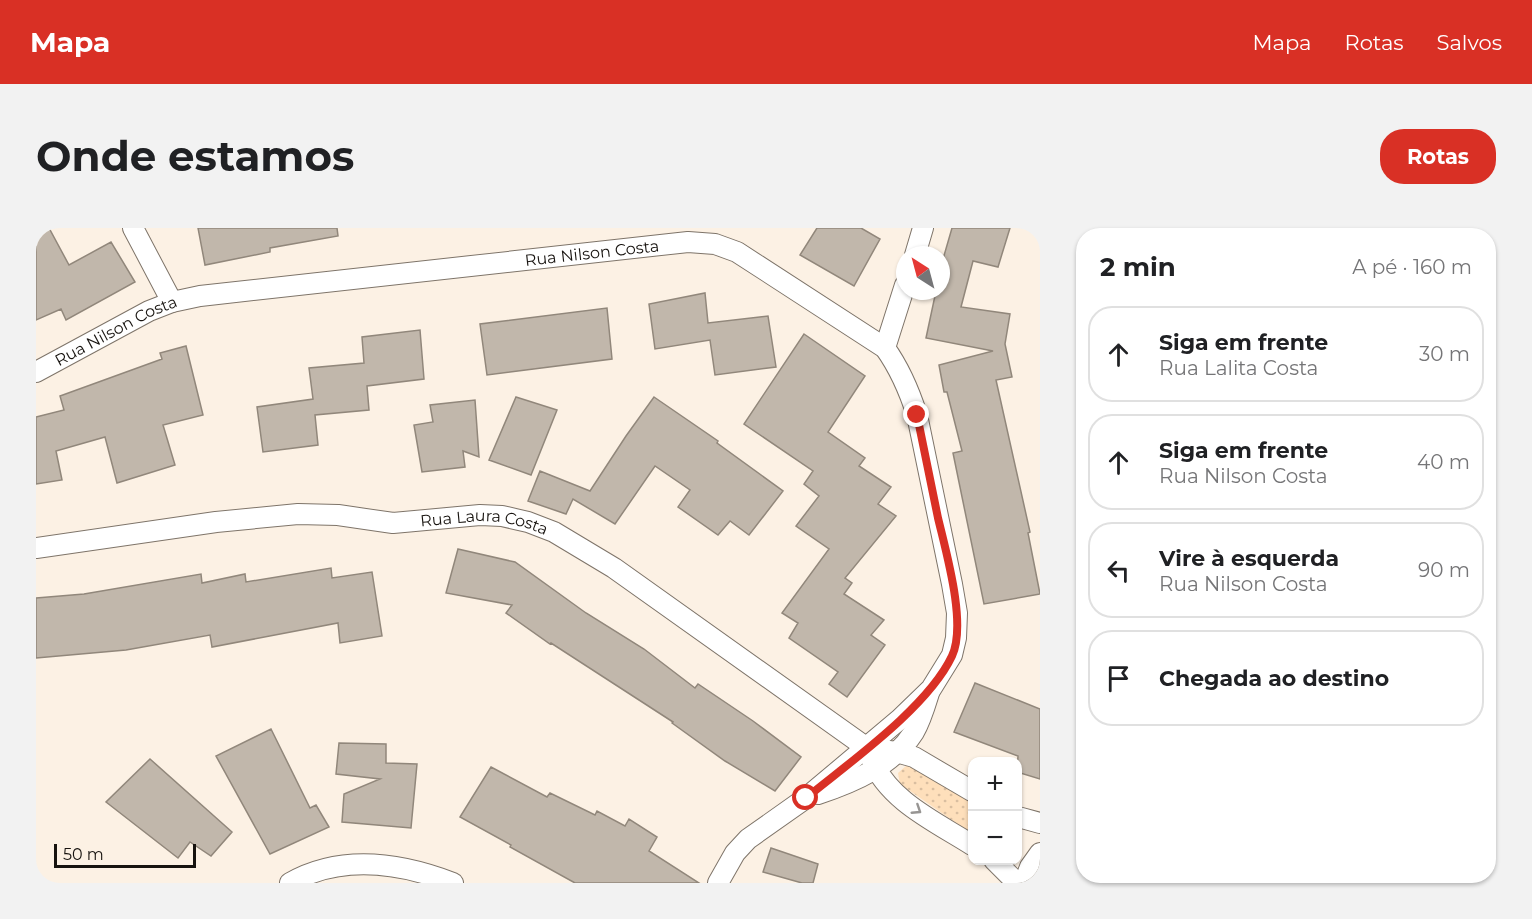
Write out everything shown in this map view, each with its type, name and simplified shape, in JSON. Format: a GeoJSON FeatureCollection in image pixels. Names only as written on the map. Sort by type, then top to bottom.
{"type":"FeatureCollection","features":[{"type":"Feature","properties":{"kind":"street"},"geometry":{"type":"LineString","coordinates":[[133,228],[172,302]]}},
{"type":"Feature","properties":{"kind":"street"},"geometry":{"type":"LineString","coordinates":[[918,246],[923,228]]}},
{"type":"Feature","properties":{"kind":"street","name":"Rua Nilson Costa"},"geometry":{"type":"LineString","coordinates":[[36,372],[149,311],[172,302],[200,296],[688,242],[715,244],[737,252],[885,348],[899,367],[917,415],[957,613],[956,638],[952,655],[931,689],[913,733],[875,770],[848,784],[806,798]]}},
{"type":"Feature","properties":{"kind":"street"},"geometry":{"type":"LineString","coordinates":[[885,348],[900,300]]}},
{"type":"Feature","properties":{"kind":"street","name":"Rua Laura Costa"},"geometry":{"type":"LineString","coordinates":[[36,548],[216,522],[298,514],[338,515],[393,523],[480,515],[502,516],[528,522],[554,532],[614,568],[867,748],[914,757],[968,789]]}},
{"type":"Feature","properties":{"kind":"street","name":"Rua Nilson Costa"},"geometry":{"type":"LineString","coordinates":[[806,798],[867,748],[931,689]]}},
{"type":"Feature","properties":{"kind":"street"},"geometry":{"type":"LineString","coordinates":[[867,748],[875,770],[897,797],[968,842]]}},
{"type":"Feature","properties":{"kind":"street"},"geometry":{"type":"LineString","coordinates":[[718,883],[735,853],[748,839],[806,798]]}},
{"type":"Feature","properties":{"kind":"street"},"geometry":{"type":"LineString","coordinates":[[1022,819],[1040,824]]}},
{"type":"Feature","properties":{"kind":"street"},"geometry":{"type":"LineString","coordinates":[[1024,883],[1030,867],[1040,853]]}},
{"type":"Feature","properties":{"kind":"street"},"geometry":{"type":"LineString","coordinates":[[290,883],[314,871],[362,864],[417,871],[453,883]]}},
{"type":"Feature","properties":{"kind":"street"},"geometry":{"type":"LineString","coordinates":[[998,865],[1017,883]]}},
{"type":"Feature","properties":{"kind":"shaded area"},"geometry":{"type":"Polygon","coordinates":[[[907,765],[920,770],[968,800],[968,831],[900,784],[898,773],[907,765]]]}},
{"type":"Feature","properties":{"kind":"building"},"geometry":{"type":"Polygon","coordinates":[[[36,228],[49,228],[69,265],[111,242],[135,282],[66,320],[61,309],[36,320],[36,228]]]}},
{"type":"Feature","properties":{"kind":"building"},"geometry":{"type":"Polygon","coordinates":[[[198,228],[337,228],[338,236],[270,248],[270,252],[205,265],[198,228]]]}},
{"type":"Feature","properties":{"kind":"building"},"geometry":{"type":"Polygon","coordinates":[[[817,228],[861,228],[880,239],[854,286],[800,255],[817,228]]]}},
{"type":"Feature","properties":{"kind":"building"},"geometry":{"type":"Polygon","coordinates":[[[952,228],[1010,228],[998,267],[973,261],[961,307],[1010,314],[1005,344],[1012,377],[996,380],[1030,532],[1028,533],[1040,594],[984,604],[953,453],[962,451],[947,392],[944,392],[939,365],[993,351],[926,338],[934,300],[950,300],[950,246],[947,246],[952,228]]]}},
{"type":"Feature","properties":{"kind":"building"},"geometry":{"type":"Polygon","coordinates":[[[705,293],[708,323],[768,316],[776,367],[715,375],[710,340],[655,349],[649,304],[705,293]]]}},
{"type":"Feature","properties":{"kind":"building"},"geometry":{"type":"Polygon","coordinates":[[[607,308],[612,359],[487,375],[480,324],[607,308]]]}},
{"type":"Feature","properties":{"kind":"building"},"geometry":{"type":"Polygon","coordinates":[[[420,330],[424,379],[367,386],[369,410],[315,415],[318,445],[263,452],[257,407],[313,399],[309,368],[364,363],[362,337],[420,330]]]}},
{"type":"Feature","properties":{"kind":"building"},"geometry":{"type":"Polygon","coordinates":[[[804,334],[865,376],[828,432],[865,458],[859,466],[891,487],[878,504],[896,516],[845,578],[852,583],[844,594],[884,620],[871,635],[885,645],[847,697],[829,684],[838,672],[789,638],[798,623],[782,613],[829,549],[796,526],[819,496],[804,484],[813,471],[744,424],[804,334]]]}},
{"type":"Feature","properties":{"kind":"building"},"geometry":{"type":"Polygon","coordinates":[[[186,346],[203,415],[163,425],[175,465],[117,483],[105,437],[56,451],[62,480],[36,484],[36,417],[64,410],[60,396],[162,359],[160,353],[186,346]]]}},
{"type":"Feature","properties":{"kind":"building"},"geometry":{"type":"Polygon","coordinates":[[[516,397],[557,410],[531,475],[489,460],[516,397]]]}},
{"type":"Feature","properties":{"kind":"building"},"geometry":{"type":"Polygon","coordinates":[[[654,397],[718,441],[717,443],[783,491],[749,535],[730,521],[718,535],[678,507],[690,490],[655,466],[615,524],[573,499],[566,514],[528,501],[540,471],[590,491],[654,397]]]}},
{"type":"Feature","properties":{"kind":"building"},"geometry":{"type":"Polygon","coordinates":[[[475,400],[479,457],[463,451],[465,467],[422,472],[414,425],[433,422],[430,405],[475,400]]]}},
{"type":"Feature","properties":{"kind":"building"},"geometry":{"type":"Polygon","coordinates":[[[458,549],[515,562],[586,613],[644,649],[695,688],[698,684],[753,721],[801,757],[775,791],[725,761],[673,722],[550,644],[506,613],[512,605],[446,593],[458,549]]]}},
{"type":"Feature","properties":{"kind":"building"},"geometry":{"type":"Polygon","coordinates":[[[331,568],[332,578],[372,572],[382,636],[340,643],[338,623],[212,647],[210,635],[126,650],[36,658],[36,598],[84,594],[201,574],[202,583],[245,574],[246,582],[331,568]]]}},
{"type":"Feature","properties":{"kind":"building"},"geometry":{"type":"Polygon","coordinates":[[[975,683],[1040,709],[1040,779],[1022,774],[1022,757],[954,732],[975,683]]]}},
{"type":"Feature","properties":{"kind":"building"},"geometry":{"type":"Polygon","coordinates":[[[271,729],[310,808],[316,805],[329,827],[270,854],[216,756],[271,729]]]}},
{"type":"Feature","properties":{"kind":"building"},"geometry":{"type":"Polygon","coordinates":[[[339,743],[386,744],[386,763],[417,764],[411,828],[342,822],[344,794],[380,779],[336,774],[339,743]]]}},
{"type":"Feature","properties":{"kind":"building"},"geometry":{"type":"Polygon","coordinates":[[[150,759],[232,832],[211,856],[190,842],[178,858],[106,802],[150,759]]]}},
{"type":"Feature","properties":{"kind":"building"},"geometry":{"type":"Polygon","coordinates":[[[491,767],[547,797],[550,793],[595,815],[597,811],[625,826],[629,819],[657,837],[649,851],[699,883],[575,883],[510,847],[511,845],[460,817],[491,767]]]}},
{"type":"Feature","properties":{"kind":"building"},"geometry":{"type":"Polygon","coordinates":[[[771,848],[818,864],[813,883],[802,883],[763,872],[771,848]]]}},
{"type":"Feature","properties":{"kind":"route"},"geometry":{"type":"LineString","coordinates":[[806,798],[844,768],[931,689],[952,655],[956,638],[957,613],[917,415]]}}]}
